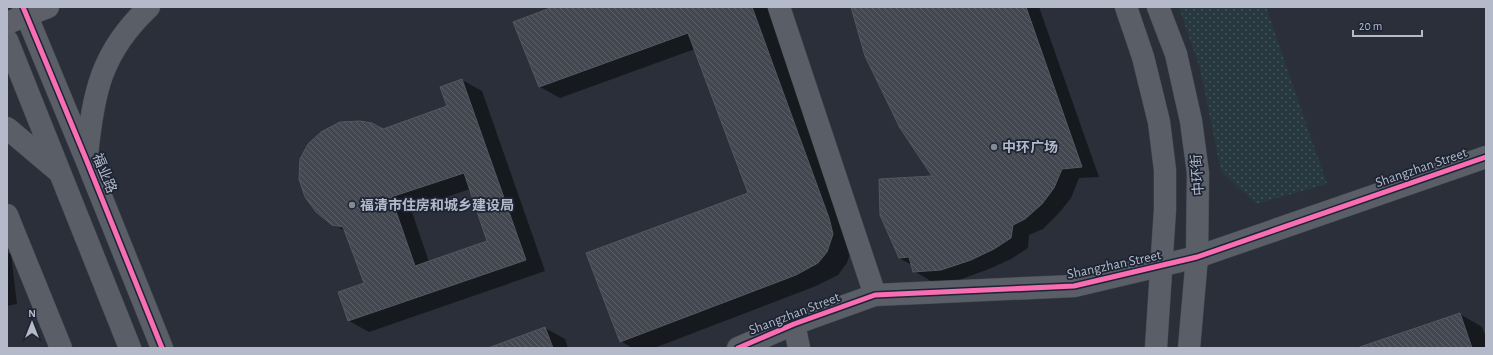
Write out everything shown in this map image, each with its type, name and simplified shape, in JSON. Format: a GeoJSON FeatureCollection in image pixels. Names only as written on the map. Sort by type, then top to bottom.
{"type":"FeatureCollection","features":[{"type":"Feature","properties":{"kind":"main road"},"geometry":{"type":"LineString","coordinates":[[19,15],[48,7]]}},
{"type":"Feature","properties":{"kind":"street"},"geometry":{"type":"LineString","coordinates":[[86,159],[94,98],[102,74],[119,42],[134,21],[149,7]]}},
{"type":"Feature","properties":{"kind":"street"},"geometry":{"type":"LineString","coordinates":[[779,7],[875,295]]}},
{"type":"Feature","properties":{"kind":"street"},"geometry":{"type":"LineString","coordinates":[[1126,7],[1143,57],[1159,122],[1165,170],[1166,209],[1156,348]]}},
{"type":"Feature","properties":{"kind":"street","name":"中环街"},"geometry":{"type":"LineString","coordinates":[[1158,7],[1176,54],[1191,121],[1198,172],[1197,257],[1189,348]]}},
{"type":"Feature","properties":{"kind":"street","name":"福业路"},"geometry":{"type":"LineString","coordinates":[[19,15],[86,159],[162,348]]}},
{"type":"Feature","properties":{"kind":"street"},"geometry":{"type":"LineString","coordinates":[[7,40],[130,348]]}},
{"type":"Feature","properties":{"kind":"street"},"geometry":{"type":"LineString","coordinates":[[7,128],[61,173]]}},
{"type":"Feature","properties":{"kind":"street","name":"Shangzhan Street"},"geometry":{"type":"LineString","coordinates":[[738,348],[794,324],[875,295],[1074,286],[1162,266],[1197,257],[1486,157]]}},
{"type":"Feature","properties":{"kind":"street"},"geometry":{"type":"LineString","coordinates":[[7,215],[61,348]]}},
{"type":"Feature","properties":{"kind":"street"},"geometry":{"type":"LineString","coordinates":[[794,324],[799,348]]}},
{"type":"Feature","properties":{"kind":"shaded area"},"geometry":{"type":"Polygon","coordinates":[[[1179,7],[1266,7],[1327,184],[1256,204],[1221,171],[1200,68],[1179,7]]]}},
{"type":"Feature","properties":{"kind":"building"},"geometry":{"type":"Polygon","coordinates":[[[553,7],[752,7],[829,218],[833,234],[827,252],[818,263],[796,275],[620,342],[586,253],[748,193],[688,33],[539,87],[513,22],[553,7]]]}},
{"type":"Feature","properties":{"kind":"building","name":"中环广场"},"geometry":{"type":"Polygon","coordinates":[[[851,7],[1026,7],[1082,167],[1062,169],[1054,188],[1042,204],[1025,219],[1013,225],[1011,238],[994,249],[971,260],[941,270],[913,272],[909,257],[899,258],[880,215],[879,179],[932,176],[900,128],[865,56],[851,7]]]}},
{"type":"Feature","properties":{"kind":"building","name":"福清市住房和城乡建设局"},"geometry":{"type":"Polygon","coordinates":[[[462,79],[526,260],[348,321],[338,292],[364,283],[343,227],[332,225],[316,212],[305,197],[299,179],[300,159],[308,144],[321,132],[340,122],[360,121],[372,123],[383,129],[447,106],[440,87],[462,79]],[[464,173],[391,197],[415,266],[487,241],[464,173]]]}},
{"type":"Feature","properties":{"kind":"building"},"geometry":{"type":"Polygon","coordinates":[[[1460,313],[1472,348],[1357,348],[1460,313]]]}},
{"type":"Feature","properties":{"kind":"building"},"geometry":{"type":"Polygon","coordinates":[[[545,327],[553,348],[488,348],[545,327]]]}},
{"type":"Feature","properties":{"kind":"cycle path"},"geometry":{"type":"LineString","coordinates":[[23,7],[162,348]]}},
{"type":"Feature","properties":{"kind":"cycle path"},"geometry":{"type":"LineString","coordinates":[[738,348],[794,324],[875,295],[1074,286],[1197,257],[1486,157]]}},
{"type":"Feature","properties":{"kind":"place","name":"中环广场"},"geometry":{"type":"Point","coordinates":[994,147]}},
{"type":"Feature","properties":{"kind":"place","name":"福清市住房和城乡建设局"},"geometry":{"type":"Point","coordinates":[352,205]}}]}
